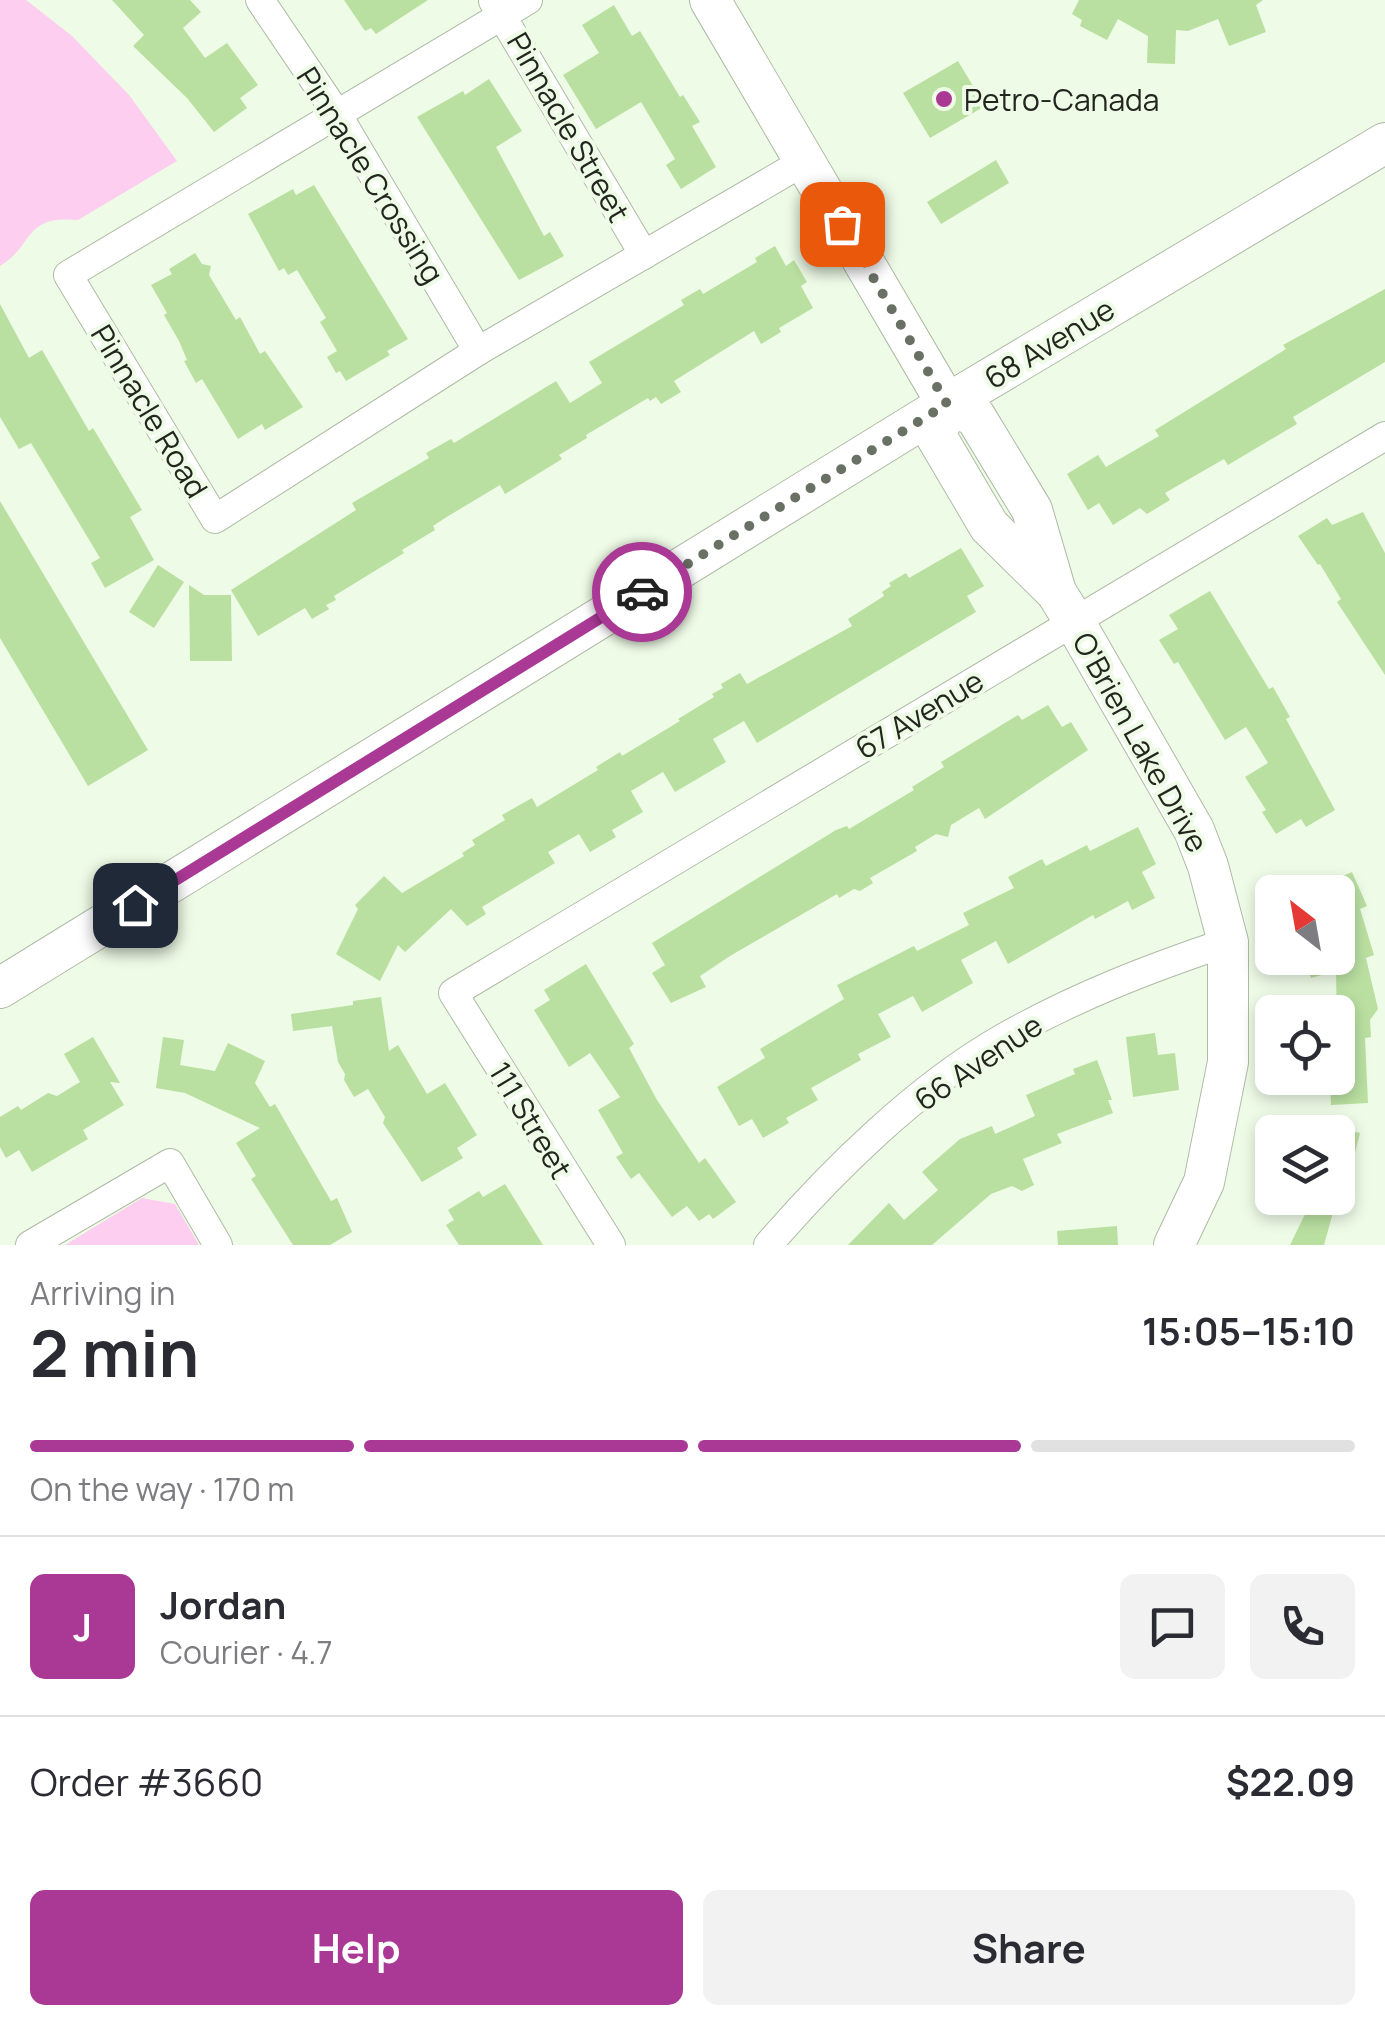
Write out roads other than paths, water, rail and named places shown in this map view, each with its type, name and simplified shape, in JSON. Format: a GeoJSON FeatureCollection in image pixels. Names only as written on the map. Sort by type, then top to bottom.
{"type":"FeatureCollection","features":[{"type":"Feature","properties":{"kind":"main road"},"geometry":{"type":"LineString","coordinates":[[710,0],[947,404]]}},
{"type":"Feature","properties":{"kind":"main road","name":"68 Avenue"},"geometry":{"type":"LineString","coordinates":[[0,988],[947,404],[1385,143]]}},
{"type":"Feature","properties":{"kind":"main road","name":"O'Brien Lake Drive"},"geometry":{"type":"LineString","coordinates":[[947,404],[936,436],[989,526],[1065,607],[1194,830],[1208,866],[1228,942],[1228,1062],[1204,1182],[1174,1245]]}},
{"type":"Feature","properties":{"kind":"street","name":"Pinnacle Crossing"},"geometry":{"type":"LineString","coordinates":[[260,0],[336,114],[478,351]]}},
{"type":"Feature","properties":{"kind":"street","name":"Pinnacle Road"},"geometry":{"type":"LineString","coordinates":[[528,0],[498,8],[336,114],[68,275],[215,518],[478,351],[805,161]]}},
{"type":"Feature","properties":{"kind":"street","name":"Pinnacle Street"},"geometry":{"type":"LineString","coordinates":[[498,8],[644,255]]}},
{"type":"Feature","properties":{"kind":"street","name":"67 Avenue"},"geometry":{"type":"LineString","coordinates":[[453,992],[1065,607],[1385,436]]}},
{"type":"Feature","properties":{"kind":"street","name":"66 Avenue"},"geometry":{"type":"LineString","coordinates":[[768,1245],[823,1182],[936,1085],[1000,1040],[1136,972],[1228,942]]}},
{"type":"Feature","properties":{"kind":"street","name":"111 Street"},"geometry":{"type":"LineString","coordinates":[[453,992],[611,1245]]}},
{"type":"Feature","properties":{"kind":"street"},"geometry":{"type":"LineString","coordinates":[[30,1245],[170,1163],[218,1245]]}},
{"type":"Feature","properties":{"kind":"place","name":"Petro-Canada"},"geometry":{"type":"Point","coordinates":[944,99]}}]}
